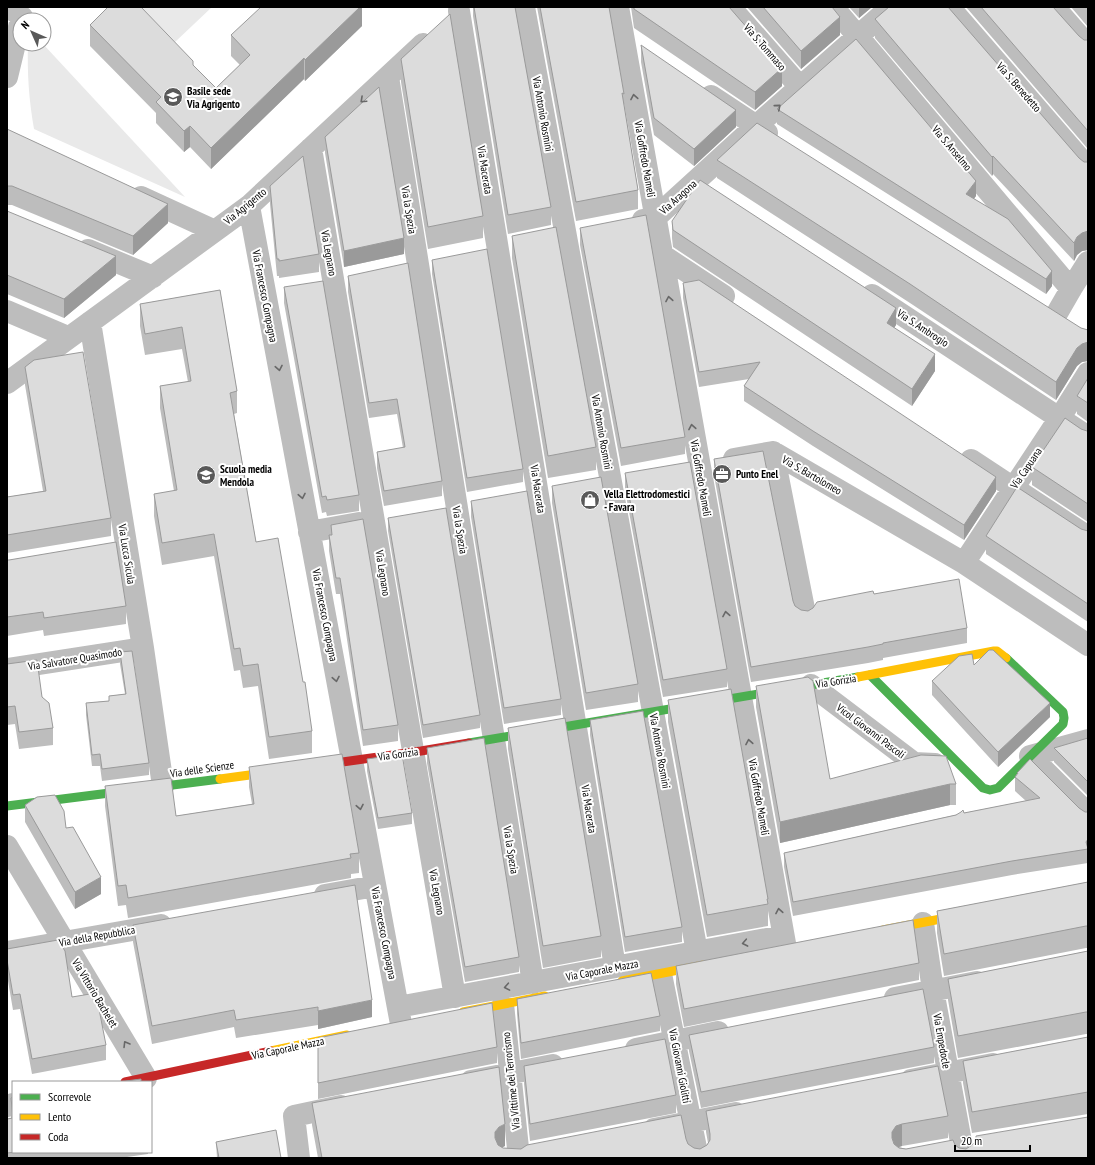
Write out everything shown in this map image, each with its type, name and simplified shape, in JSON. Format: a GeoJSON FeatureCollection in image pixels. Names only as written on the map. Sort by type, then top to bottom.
{"type":"FeatureCollection","features":[{"type":"Feature","properties":{"kind":"street","name":"Via Antonio Rosmini"},"geometry":{"type":"LineString","coordinates":[[524,7],[697,952]]}},
{"type":"Feature","properties":{"kind":"street","name":"Via Goffredo Mameli"},"geometry":{"type":"LineString","coordinates":[[618,7],[662,255],[692,466],[740,696],[785,946]]}},
{"type":"Feature","properties":{"kind":"street","name":"Via S. Tommaso"},"geometry":{"type":"LineString","coordinates":[[730,7],[800,87]]}},
{"type":"Feature","properties":{"kind":"street","name":"Via S. Anselmo"},"geometry":{"type":"LineString","coordinates":[[833,7],[1071,289]]}},
{"type":"Feature","properties":{"kind":"street","name":"Via Aragona"},"geometry":{"type":"LineString","coordinates":[[625,224],[655,218],[756,126],[891,7]]}},
{"type":"Feature","properties":{"kind":"street","name":"Via S. Benedetto"},"geometry":{"type":"LineString","coordinates":[[950,7],[1088,168]]}},
{"type":"Feature","properties":{"kind":"street"},"geometry":{"type":"LineString","coordinates":[[1054,7],[1088,46]]}},
{"type":"Feature","properties":{"kind":"street","name":"Via Agrigento"},"geometry":{"type":"LineString","coordinates":[[7,383],[248,206],[462,9]]}},
{"type":"Feature","properties":{"kind":"street","name":"Via Macerata"},"geometry":{"type":"LineString","coordinates":[[462,9],[498,249],[615,975]]}},
{"type":"Feature","properties":{"kind":"street"},"geometry":{"type":"LineString","coordinates":[[623,35],[648,52]]}},
{"type":"Feature","properties":{"kind":"street"},"geometry":{"type":"LineString","coordinates":[[7,77],[12,52]]}},
{"type":"Feature","properties":{"kind":"street","name":"Via la Spezia"},"geometry":{"type":"LineString","coordinates":[[388,77],[410,266],[449,508],[493,739],[532,983]]}},
{"type":"Feature","properties":{"kind":"street"},"geometry":{"type":"LineString","coordinates":[[692,83],[782,143]]}},
{"type":"Feature","properties":{"kind":"street","name":"Via Legnano"},"geometry":{"type":"LineString","coordinates":[[311,148],[326,284],[382,520],[412,752],[455,1005]]}},
{"type":"Feature","properties":{"kind":"street"},"geometry":{"type":"LineString","coordinates":[[697,180],[716,193]]}},
{"type":"Feature","properties":{"kind":"street"},"geometry":{"type":"LineString","coordinates":[[122,188],[215,231]]}},
{"type":"Feature","properties":{"kind":"street","name":"Via Francesco Compagna"},"geometry":{"type":"LineString","coordinates":[[248,206],[400,1020]]}},
{"type":"Feature","properties":{"kind":"street"},"geometry":{"type":"LineString","coordinates":[[543,240],[588,231]]}},
{"type":"Feature","properties":{"kind":"street"},"geometry":{"type":"LineString","coordinates":[[73,244],[153,276]]}},
{"type":"Feature","properties":{"kind":"street"},"geometry":{"type":"LineString","coordinates":[[476,253],[520,244]]}},
{"type":"Feature","properties":{"kind":"street"},"geometry":{"type":"LineString","coordinates":[[662,255],[741,308]]}},
{"type":"Feature","properties":{"kind":"street"},"geometry":{"type":"LineString","coordinates":[[410,266],[439,260]]}},
{"type":"Feature","properties":{"kind":"street"},"geometry":{"type":"LineString","coordinates":[[1075,328],[1050,311],[1071,289],[1088,262]]}},
{"type":"Feature","properties":{"kind":"street"},"geometry":{"type":"LineString","coordinates":[[326,284],[356,278]]}},
{"type":"Feature","properties":{"kind":"street","name":"Via S. Ambrogio"},"geometry":{"type":"LineString","coordinates":[[854,283],[940,338],[1088,437]]}},
{"type":"Feature","properties":{"kind":"street"},"geometry":{"type":"LineString","coordinates":[[264,293],[288,289]]}},
{"type":"Feature","properties":{"kind":"street"},"geometry":{"type":"LineString","coordinates":[[7,311],[68,337]]}},
{"type":"Feature","properties":{"kind":"street","name":"Via Lucca Sicula"},"geometry":{"type":"LineString","coordinates":[[90,322],[143,648],[163,786]]}},
{"type":"Feature","properties":{"kind":"street","name":"Via Capuana"},"geometry":{"type":"LineString","coordinates":[[964,563],[1088,373]]}},
{"type":"Feature","properties":{"kind":"street"},"geometry":{"type":"LineString","coordinates":[[954,448],[1088,536]]}},
{"type":"Feature","properties":{"kind":"street"},"geometry":{"type":"LineString","coordinates":[[773,452],[805,614]]}},
{"type":"Feature","properties":{"kind":"street","name":"Via S. Bartolomeo"},"geometry":{"type":"LineString","coordinates":[[692,466],[773,452],[964,563],[1088,645]]}},
{"type":"Feature","properties":{"kind":"street"},"geometry":{"type":"LineString","coordinates":[[589,484],[633,476]]}},
{"type":"Feature","properties":{"kind":"street"},"geometry":{"type":"LineString","coordinates":[[516,496],[560,489]]}},
{"type":"Feature","properties":{"kind":"street"},"geometry":{"type":"LineString","coordinates":[[449,508],[478,503]]}},
{"type":"Feature","properties":{"kind":"street"},"geometry":{"type":"LineString","coordinates":[[309,532],[382,520]]}},
{"type":"Feature","properties":{"kind":"street"},"geometry":{"type":"LineString","coordinates":[[104,550],[126,546]]}},
{"type":"Feature","properties":{"kind":"street","name":"Via Salvatore Quasimodo"},"geometry":{"type":"LineString","coordinates":[[7,669],[143,648]]}},
{"type":"Feature","properties":{"kind":"street","name":"Via Gorizia"},"geometry":{"type":"LineString","coordinates":[[352,761],[493,739],[870,675],[994,651],[1001,654],[1063,712],[1063,724],[998,788],[990,790],[983,788],[870,675]]}},
{"type":"Feature","properties":{"kind":"street","name":"Vicol Giovanni Pascoli"},"geometry":{"type":"LineString","coordinates":[[811,685],[914,763],[960,765]]}},
{"type":"Feature","properties":{"kind":"street"},"geometry":{"type":"LineString","coordinates":[[1088,740],[1030,756],[1088,814]]}},
{"type":"Feature","properties":{"kind":"street"},"geometry":{"type":"LineString","coordinates":[[305,767],[352,761]]}},
{"type":"Feature","properties":{"kind":"street","name":"Via delle Scienze"},"geometry":{"type":"LineString","coordinates":[[7,806],[289,769]]}},
{"type":"Feature","properties":{"kind":"street","name":"Via Vittorio Bachelet"},"geometry":{"type":"LineString","coordinates":[[7,846],[146,1078]]}},
{"type":"Feature","properties":{"kind":"street"},"geometry":{"type":"LineString","coordinates":[[770,858],[792,853]]}},
{"type":"Feature","properties":{"kind":"street"},"geometry":{"type":"LineString","coordinates":[[305,899],[375,886]]}},
{"type":"Feature","properties":{"kind":"street"},"geometry":{"type":"LineString","coordinates":[[877,932],[975,912]]}},
{"type":"Feature","properties":{"kind":"street","name":"Via della Repubblica"},"geometry":{"type":"LineString","coordinates":[[7,952],[181,921]]}},
{"type":"Feature","properties":{"kind":"street","name":"Via Empedocle"},"geometry":{"type":"LineString","coordinates":[[923,923],[948,1073],[968,1150]]}},
{"type":"Feature","properties":{"kind":"street","name":"Via Caporale Mazza"},"geometry":{"type":"LineString","coordinates":[[615,975],[697,952],[785,946]]}},
{"type":"Feature","properties":{"kind":"street","name":"Via Caporale Mazza"},"geometry":{"type":"LineString","coordinates":[[400,1020],[532,983],[615,975],[661,974],[716,963]]}},
{"type":"Feature","properties":{"kind":"street","name":"Via Giovanni Giolitti"},"geometry":{"type":"LineString","coordinates":[[661,974],[698,1158]]}},
{"type":"Feature","properties":{"kind":"street"},"geometry":{"type":"LineString","coordinates":[[878,1001],[995,978]]}},
{"type":"Feature","properties":{"kind":"street","name":"Via Caporale Mazza"},"geometry":{"type":"LineString","coordinates":[[455,1005],[503,1004],[556,994]]}},
{"type":"Feature","properties":{"kind":"street","name":"Via Vittime del Terrorismo"},"geometry":{"type":"LineString","coordinates":[[503,1004],[520,1156]]}},
{"type":"Feature","properties":{"kind":"street"},"geometry":{"type":"LineString","coordinates":[[620,1052],[737,1029]]}},
{"type":"Feature","properties":{"kind":"street","name":"Via Caporale Mazza"},"geometry":{"type":"LineString","coordinates":[[130,1081],[354,1033]]}},
{"type":"Feature","properties":{"kind":"street"},"geometry":{"type":"LineString","coordinates":[[448,1085],[573,1061]]}},
{"type":"Feature","properties":{"kind":"street"},"geometry":{"type":"LineString","coordinates":[[894,1083],[1010,1061]]}},
{"type":"Feature","properties":{"kind":"street"},"geometry":{"type":"LineString","coordinates":[[299,1158],[294,1116],[364,1102]]}},
{"type":"Feature","properties":{"kind":"street"},"geometry":{"type":"LineString","coordinates":[[636,1133],[753,1110]]}},
{"type":"Feature","properties":{"kind":"street"},"geometry":{"type":"LineString","coordinates":[[941,1152],[968,1150]]}},
{"type":"Feature","properties":{"kind":"shaded area"},"geometry":{"type":"Polygon","coordinates":[[[140,7],[212,7],[175,42],[140,7]]]}},
{"type":"Feature","properties":{"kind":"shaded area"},"geometry":{"type":"Polygon","coordinates":[[[28,52],[50,52],[185,197],[34,129],[28,52]]]}},
{"type":"Feature","properties":{"kind":"building","name":"Basile sede Via Agrigento"},"geometry":{"type":"Polygon","coordinates":[[[108,7],[141,7],[193,61],[193,65],[216,88],[250,55],[231,35],[261,7],[360,7],[305,60],[304,58],[211,148],[190,126],[184,131],[156,102],[161,97],[90,25],[108,7]]]}},
{"type":"Feature","properties":{"kind":"building"},"geometry":{"type":"Polygon","coordinates":[[[474,7],[515,7],[551,207],[508,215],[474,7]]]}},
{"type":"Feature","properties":{"kind":"building"},"geometry":{"type":"Polygon","coordinates":[[[540,7],[609,7],[638,190],[576,202],[540,7]]]}},
{"type":"Feature","properties":{"kind":"building"},"geometry":{"type":"Polygon","coordinates":[[[634,7],[729,7],[782,68],[755,92],[634,9],[634,7]]]}},
{"type":"Feature","properties":{"kind":"building"},"geometry":{"type":"Polygon","coordinates":[[[763,7],[832,7],[840,17],[801,51],[763,7]]]}},
{"type":"Feature","properties":{"kind":"building"},"geometry":{"type":"Polygon","coordinates":[[[889,7],[948,7],[1079,158],[1084,162],[1088,162],[1088,231],[1077,237],[1074,243],[993,156],[992,157],[875,19],[889,7]]]}},
{"type":"Feature","properties":{"kind":"building"},"geometry":{"type":"Polygon","coordinates":[[[981,7],[1053,7],[1079,36],[1084,40],[1088,40],[1088,131],[981,7]]]}},
{"type":"Feature","properties":{"kind":"building"},"geometry":{"type":"Polygon","coordinates":[[[450,14],[483,216],[428,227],[401,59],[450,14]]]}},
{"type":"Feature","properties":{"kind":"building"},"geometry":{"type":"Polygon","coordinates":[[[856,39],[976,181],[966,194],[1008,219],[1052,271],[1046,279],[777,109],[856,39]]]}},
{"type":"Feature","properties":{"kind":"building"},"geometry":{"type":"Polygon","coordinates":[[[641,45],[736,110],[694,149],[654,118],[641,45]]]}},
{"type":"Feature","properties":{"kind":"building"},"geometry":{"type":"Polygon","coordinates":[[[379,87],[404,238],[344,251],[325,137],[379,87]]]}},
{"type":"Feature","properties":{"kind":"building"},"geometry":{"type":"Polygon","coordinates":[[[757,123],[1081,328],[1088,330],[1088,342],[1077,348],[1056,382],[910,284],[717,160],[757,123]]]}},
{"type":"Feature","properties":{"kind":"building"},"geometry":{"type":"Polygon","coordinates":[[[7,129],[168,204],[133,236],[12,186],[7,186],[7,129]]]}},
{"type":"Feature","properties":{"kind":"building"},"geometry":{"type":"Polygon","coordinates":[[[303,156],[319,254],[279,261],[279,259],[277,259],[270,186],[303,156]]]}},
{"type":"Feature","properties":{"kind":"building"},"geometry":{"type":"Polygon","coordinates":[[[700,180],[896,308],[887,323],[935,354],[912,389],[673,230],[672,221],[700,180]]]}},
{"type":"Feature","properties":{"kind":"building"},"geometry":{"type":"Polygon","coordinates":[[[7,211],[116,256],[64,299],[7,275],[7,211]]]}},
{"type":"Feature","properties":{"kind":"building"},"geometry":{"type":"Polygon","coordinates":[[[646,215],[685,437],[621,448],[580,228],[646,215]]]}},
{"type":"Feature","properties":{"kind":"building"},"geometry":{"type":"Polygon","coordinates":[[[556,227],[596,447],[548,456],[512,236],[556,227]]]}},
{"type":"Feature","properties":{"kind":"building"},"geometry":{"type":"Polygon","coordinates":[[[487,249],[523,469],[467,478],[432,260],[487,249]]]}},
{"type":"Feature","properties":{"kind":"building"},"geometry":{"type":"Polygon","coordinates":[[[408,263],[442,481],[384,491],[377,452],[405,447],[397,399],[369,403],[348,276],[408,263]]]}},
{"type":"Feature","properties":{"kind":"building"},"geometry":{"type":"Polygon","coordinates":[[[699,280],[996,477],[964,525],[744,386],[760,362],[699,372],[683,283],[699,280]]]}},
{"type":"Feature","properties":{"kind":"building"},"geometry":{"type":"Polygon","coordinates":[[[323,281],[359,495],[327,500],[326,496],[322,497],[284,287],[323,281]]]}},
{"type":"Feature","properties":{"kind":"building","name":"Scuola media Mendola"},"geometry":{"type":"Polygon","coordinates":[[[220,290],[237,391],[230,393],[256,542],[278,538],[303,682],[305,682],[312,731],[269,737],[258,664],[243,666],[240,648],[234,649],[214,534],[162,543],[154,494],[177,490],[160,386],[191,381],[182,327],[145,334],[140,304],[220,290]]]}},
{"type":"Feature","properties":{"kind":"building"},"geometry":{"type":"Polygon","coordinates":[[[83,352],[111,518],[7,535],[7,497],[46,491],[25,367],[34,360],[83,352]]]}},
{"type":"Feature","properties":{"kind":"building"},"geometry":{"type":"Polygon","coordinates":[[[1088,378],[1088,403],[1077,396],[1088,378]]]}},
{"type":"Feature","properties":{"kind":"building"},"geometry":{"type":"Polygon","coordinates":[[[1065,418],[1081,429],[1088,431],[1088,504],[1032,467],[1065,418]]]}},
{"type":"Feature","properties":{"kind":"building"},"geometry":{"type":"Polygon","coordinates":[[[763,451],[795,606],[801,610],[808,611],[813,608],[817,602],[873,591],[874,594],[959,579],[967,628],[751,667],[714,459],[763,451]]]}},
{"type":"Feature","properties":{"kind":"building"},"geometry":{"type":"Polygon","coordinates":[[[690,462],[727,669],[663,680],[625,473],[690,462]]]}},
{"type":"Feature","properties":{"kind":"building"},"geometry":{"type":"Polygon","coordinates":[[[601,477],[638,684],[586,693],[552,486],[601,477]]]}},
{"type":"Feature","properties":{"kind":"building"},"geometry":{"type":"Polygon","coordinates":[[[1017,487],[1081,529],[1088,531],[1088,604],[986,536],[1017,487]]]}},
{"type":"Feature","properties":{"kind":"building"},"geometry":{"type":"Polygon","coordinates":[[[527,491],[561,699],[504,708],[471,501],[527,491]]]}},
{"type":"Feature","properties":{"kind":"building"},"geometry":{"type":"Polygon","coordinates":[[[446,508],[480,715],[423,725],[388,518],[446,508]]]}},
{"type":"Feature","properties":{"kind":"building"},"geometry":{"type":"Polygon","coordinates":[[[363,519],[398,725],[363,730],[340,578],[336,578],[329,535],[332,535],[331,525],[363,519]]]}},
{"type":"Feature","properties":{"kind":"building"},"geometry":{"type":"Polygon","coordinates":[[[116,542],[126,606],[44,618],[43,612],[7,617],[7,560],[116,542]]]}},
{"type":"Feature","properties":{"kind":"building"},"geometry":{"type":"Polygon","coordinates":[[[989,650],[993,650],[1050,703],[998,752],[932,681],[959,656],[972,654],[974,665],[989,650]]]}},
{"type":"Feature","properties":{"kind":"building"},"geometry":{"type":"Polygon","coordinates":[[[132,651],[149,763],[102,769],[100,754],[92,755],[86,703],[109,701],[109,696],[126,694],[120,652],[132,651]]]}},
{"type":"Feature","properties":{"kind":"building"},"geometry":{"type":"Polygon","coordinates":[[[37,660],[42,697],[49,703],[53,728],[19,732],[15,706],[7,707],[7,664],[37,660]]]}},
{"type":"Feature","properties":{"kind":"building"},"geometry":{"type":"Polygon","coordinates":[[[808,677],[813,681],[830,779],[921,755],[946,756],[956,784],[950,784],[780,822],[756,686],[808,677]]]}},
{"type":"Feature","properties":{"kind":"building"},"geometry":{"type":"Polygon","coordinates":[[[731,689],[768,904],[707,915],[668,700],[731,689]]]}},
{"type":"Feature","properties":{"kind":"building"},"geometry":{"type":"Polygon","coordinates":[[[643,711],[682,927],[625,937],[590,720],[643,711]]]}},
{"type":"Feature","properties":{"kind":"building"},"geometry":{"type":"Polygon","coordinates":[[[565,718],[601,936],[543,946],[508,728],[565,718]]]}},
{"type":"Feature","properties":{"kind":"building"},"geometry":{"type":"Polygon","coordinates":[[[484,738],[519,957],[465,967],[427,748],[484,738]]]}},
{"type":"Feature","properties":{"kind":"building"},"geometry":{"type":"Polygon","coordinates":[[[1088,738],[1088,782],[1054,748],[1088,738]]]}},
{"type":"Feature","properties":{"kind":"building"},"geometry":{"type":"Polygon","coordinates":[[[342,754],[359,853],[350,854],[351,858],[128,898],[126,885],[118,886],[105,786],[171,778],[176,816],[254,804],[249,767],[342,754]]]}},
{"type":"Feature","properties":{"kind":"building"},"geometry":{"type":"Polygon","coordinates":[[[402,754],[412,813],[378,818],[367,759],[402,754]]]}},
{"type":"Feature","properties":{"kind":"building"},"geometry":{"type":"Polygon","coordinates":[[[1030,759],[1079,808],[1085,812],[1088,812],[1088,839],[1086,842],[1088,849],[1012,861],[793,902],[784,853],[956,815],[963,810],[964,813],[1040,798],[1015,777],[1030,759]]]}},
{"type":"Feature","properties":{"kind":"building"},"geometry":{"type":"Polygon","coordinates":[[[55,795],[64,811],[66,828],[73,827],[101,877],[75,892],[25,805],[37,797],[55,795]]]}},
{"type":"Feature","properties":{"kind":"building"},"geometry":{"type":"Polygon","coordinates":[[[1088,882],[1088,926],[944,954],[937,911],[1088,882]]]}},
{"type":"Feature","properties":{"kind":"building"},"geometry":{"type":"Polygon","coordinates":[[[355,885],[372,1000],[318,1011],[318,1007],[236,1020],[234,1010],[152,1026],[133,925],[355,885]]]}},
{"type":"Feature","properties":{"kind":"building"},"geometry":{"type":"Polygon","coordinates":[[[913,920],[919,963],[684,1009],[676,966],[913,920]]]}},
{"type":"Feature","properties":{"kind":"building"},"geometry":{"type":"Polygon","coordinates":[[[58,940],[65,951],[72,997],[90,994],[99,1009],[106,1045],[32,1059],[20,994],[13,995],[7,960],[7,949],[58,940]]]}},
{"type":"Feature","properties":{"kind":"building"},"geometry":{"type":"Polygon","coordinates":[[[1088,951],[1088,1012],[958,1036],[948,979],[1088,951]]]}},
{"type":"Feature","properties":{"kind":"building"},"geometry":{"type":"Polygon","coordinates":[[[651,973],[660,1016],[521,1043],[517,999],[651,973]]]}},
{"type":"Feature","properties":{"kind":"building"},"geometry":{"type":"Polygon","coordinates":[[[923,989],[934,1047],[701,1092],[689,1035],[923,989]]]}},
{"type":"Feature","properties":{"kind":"building"},"geometry":{"type":"Polygon","coordinates":[[[492,1003],[497,1047],[318,1083],[318,1038],[492,1003]]]}},
{"type":"Feature","properties":{"kind":"building"},"geometry":{"type":"Polygon","coordinates":[[[1088,1037],[1088,1092],[972,1112],[963,1061],[1088,1037]]]}},
{"type":"Feature","properties":{"kind":"building"},"geometry":{"type":"Polygon","coordinates":[[[665,1039],[676,1095],[530,1124],[524,1066],[665,1039]]]}},
{"type":"Feature","properties":{"kind":"building"},"geometry":{"type":"Polygon","coordinates":[[[938,1066],[948,1116],[896,1126],[892,1132],[892,1138],[894,1144],[899,1148],[906,1149],[953,1140],[955,1145],[959,1148],[966,1149],[976,1141],[976,1136],[1088,1117],[1088,1158],[322,1158],[312,1103],[499,1067],[505,1124],[499,1127],[495,1132],[495,1138],[498,1145],[503,1148],[521,1149],[527,1145],[681,1115],[688,1144],[694,1148],[700,1149],[707,1145],[710,1140],[706,1111],[938,1066]]]}},
{"type":"Feature","properties":{"kind":"building"},"geometry":{"type":"Polygon","coordinates":[[[141,1079],[141,1081],[126,1081],[141,1079]]]}},
{"type":"Feature","properties":{"kind":"building"},"geometry":{"type":"Polygon","coordinates":[[[12,1118],[12,1152],[7,1153],[7,1119],[12,1118]]]}},
{"type":"Feature","properties":{"kind":"building"},"geometry":{"type":"Polygon","coordinates":[[[276,1130],[281,1158],[219,1158],[216,1142],[276,1130]]]}},
{"type":"Feature","properties":{"kind":"traffic: fast"},"geometry":{"type":"LineString","coordinates":[[870,675],[983,788],[990,790],[998,788],[1063,724],[1064,718],[1063,712],[1006,658]]}},
{"type":"Feature","properties":{"kind":"traffic: fast"},"geometry":{"type":"LineString","coordinates":[[469,743],[858,677]]}},
{"type":"Feature","properties":{"kind":"traffic: fast"},"geometry":{"type":"LineString","coordinates":[[7,806],[220,779]]}},
{"type":"Feature","properties":{"kind":"traffic: slow"},"geometry":{"type":"LineString","coordinates":[[858,677],[994,651],[997,651],[1006,658]]}},
{"type":"Feature","properties":{"kind":"traffic: slow"},"geometry":{"type":"LineString","coordinates":[[220,779],[279,771]]}},
{"type":"Feature","properties":{"kind":"traffic: slow"},"geometry":{"type":"LineString","coordinates":[[883,930],[967,914]]}},
{"type":"Feature","properties":{"kind":"traffic: slow"},"geometry":{"type":"LineString","coordinates":[[622,981],[704,965]]}},
{"type":"Feature","properties":{"kind":"traffic: slow"},"geometry":{"type":"LineString","coordinates":[[463,1012],[545,996]]}},
{"type":"Feature","properties":{"kind":"traffic: slow"},"geometry":{"type":"LineString","coordinates":[[271,1051],[347,1035]]}},
{"type":"Feature","properties":{"kind":"traffic: jam"},"geometry":{"type":"LineString","coordinates":[[314,766],[469,743]]}},
{"type":"Feature","properties":{"kind":"traffic: jam"},"geometry":{"type":"LineString","coordinates":[[130,1081],[271,1051]]}},
{"type":"Feature","properties":{"kind":"place","name":"Basile sede Via Agrigento"},"geometry":{"type":"Point","coordinates":[173,97]}},
{"type":"Feature","properties":{"kind":"place","name":"Punto Enel"},"geometry":{"type":"Point","coordinates":[722,474]}},
{"type":"Feature","properties":{"kind":"place","name":"Scuola media Mendola"},"geometry":{"type":"Point","coordinates":[206,475]}},
{"type":"Feature","properties":{"kind":"place","name":"Vella Elettrodomestici - Favara"},"geometry":{"type":"Point","coordinates":[590,500]}}]}
